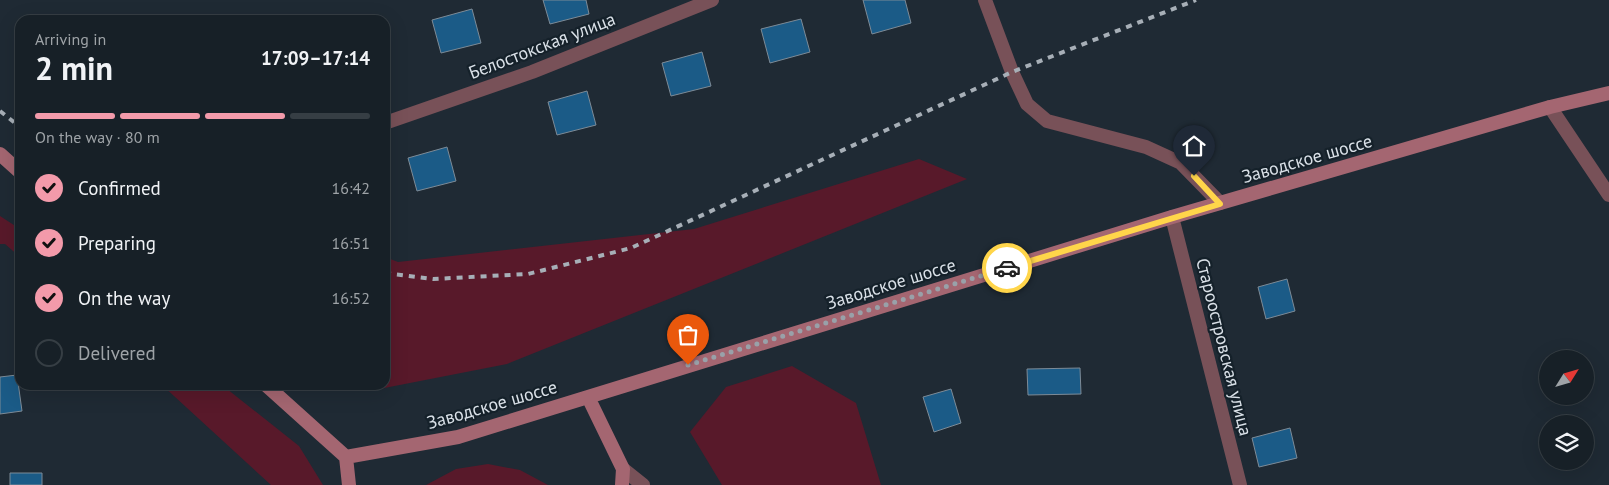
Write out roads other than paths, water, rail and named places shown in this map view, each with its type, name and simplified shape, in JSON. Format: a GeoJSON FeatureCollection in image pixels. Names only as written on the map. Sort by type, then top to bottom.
{"type":"FeatureCollection","features":[{"type":"Feature","properties":{"kind":"main road","name":"Заводское шоссе"},"geometry":{"type":"LineString","coordinates":[[346,457],[458,438],[1172,218],[1550,107],[1609,92]]}},
{"type":"Feature","properties":{"kind":"main road"},"geometry":{"type":"LineString","coordinates":[[0,154],[15,168]]}},
{"type":"Feature","properties":{"kind":"main road"},"geometry":{"type":"LineString","coordinates":[[272,390],[346,457],[349,485]]}},
{"type":"Feature","properties":{"kind":"main road"},"geometry":{"type":"LineString","coordinates":[[588,397],[623,469],[622,485]]}},
{"type":"Feature","properties":{"kind":"street","name":"Белостокская улица"},"geometry":{"type":"LineString","coordinates":[[390,121],[532,72],[712,0]]}},
{"type":"Feature","properties":{"kind":"street"},"geometry":{"type":"LineString","coordinates":[[985,0],[1012,72],[1027,104],[1047,121],[1146,147],[1181,163],[1220,204]]}},
{"type":"Feature","properties":{"kind":"street"},"geometry":{"type":"LineString","coordinates":[[1550,107],[1609,195]]}},
{"type":"Feature","properties":{"kind":"street","name":"Староостровская улица"},"geometry":{"type":"LineString","coordinates":[[1172,218],[1240,485]]}},
{"type":"Feature","properties":{"kind":"street"},"geometry":{"type":"LineString","coordinates":[[623,469],[643,485]]}},
{"type":"Feature","properties":{"kind":"railway"},"geometry":{"type":"LineString","coordinates":[[390,274],[433,279],[528,274],[631,248],[1012,72],[1196,0]]}},
{"type":"Feature","properties":{"kind":"railway"},"geometry":{"type":"LineString","coordinates":[[0,111],[15,123]]}}]}
